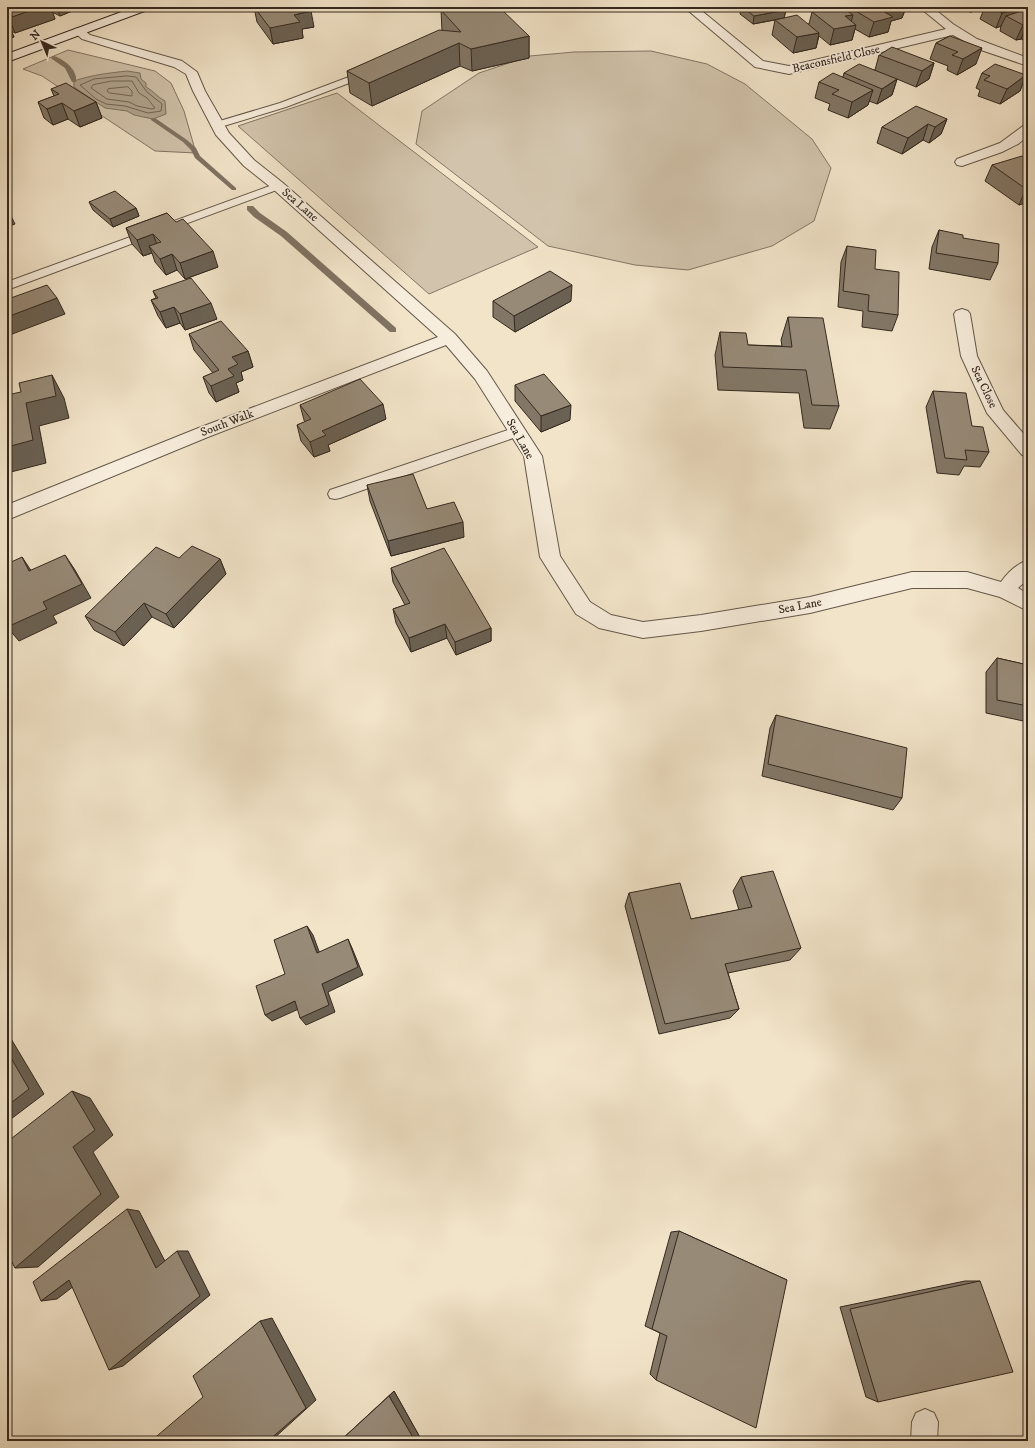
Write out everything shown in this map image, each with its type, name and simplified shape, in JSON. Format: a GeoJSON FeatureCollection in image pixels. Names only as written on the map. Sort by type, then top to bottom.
{"type":"FeatureCollection","features":[{"type":"Feature","properties":{"kind":"street"},"geometry":{"type":"LineString","coordinates":[[7,58],[146,7]]}},
{"type":"Feature","properties":{"kind":"street","name":"Beaconsfield Close"},"geometry":{"type":"LineString","coordinates":[[690,7],[759,64],[789,70],[954,31]]}},
{"type":"Feature","properties":{"kind":"street"},"geometry":{"type":"LineString","coordinates":[[925,7],[954,31],[973,42],[1028,62]]}},
{"type":"Feature","properties":{"kind":"street","name":"Sea Lane"},"geometry":{"type":"LineString","coordinates":[[79,31],[86,37],[178,64],[191,72],[199,91],[223,135],[250,163],[278,186],[449,338],[481,375],[532,456],[550,557],[583,608],[606,622],[643,630],[700,623],[810,605],[912,580],[967,580],[1006,591],[1028,602]]}},
{"type":"Feature","properties":{"kind":"street"},"geometry":{"type":"LineString","coordinates":[[962,162],[998,150],[1017,140],[1028,129]]}},
{"type":"Feature","properties":{"kind":"street","name":"Sea Close"},"geometry":{"type":"LineString","coordinates":[[962,314],[969,356],[996,413],[1028,451]]}},
{"type":"Feature","properties":{"kind":"street","name":"South Walk"},"geometry":{"type":"LineString","coordinates":[[7,513],[202,433],[449,338]]}},
{"type":"Feature","properties":{"kind":"street"},"geometry":{"type":"LineString","coordinates":[[1006,591],[1013,580],[1028,568]]}},
{"type":"Feature","properties":{"kind":"lane"},"geometry":{"type":"LineString","coordinates":[[217,125],[283,105],[377,69]]}},
{"type":"Feature","properties":{"kind":"lane"},"geometry":{"type":"LineString","coordinates":[[7,286],[278,186]]}},
{"type":"Feature","properties":{"kind":"lane"},"geometry":{"type":"LineString","coordinates":[[335,494],[516,432]]}},
{"type":"Feature","properties":{"kind":"shaded area"},"geometry":{"type":"Polygon","coordinates":[[[68,50],[155,71],[171,83],[184,111],[196,153],[155,151],[42,76],[23,69],[68,50]]]}},
{"type":"Feature","properties":{"kind":"shaded area"},"geometry":{"type":"Polygon","coordinates":[[[651,51],[707,64],[745,84],[812,139],[831,168],[814,221],[772,246],[688,270],[635,265],[548,246],[416,144],[422,111],[479,73],[530,56],[574,52],[651,51]]]}},
{"type":"Feature","properties":{"kind":"shaded area"},"geometry":{"type":"Polygon","coordinates":[[[337,93],[538,247],[429,294],[238,126],[337,93]]]}},
{"type":"Feature","properties":{"kind":"water"},"geometry":{"type":"Polygon","coordinates":[[[127,71],[140,73],[141,79],[146,83],[146,87],[165,101],[166,114],[153,119],[134,115],[127,111],[105,108],[74,87],[74,81],[80,79],[100,74],[127,71]]]}},
{"type":"Feature","properties":{"kind":"building"},"geometry":{"type":"Polygon","coordinates":[[[7,7],[40,7],[9,18],[7,17],[7,7]]]}},
{"type":"Feature","properties":{"kind":"building"},"geometry":{"type":"Polygon","coordinates":[[[254,7],[308,7],[311,11],[294,15],[300,22],[270,28],[254,7]]]}},
{"type":"Feature","properties":{"kind":"building"},"geometry":{"type":"Polygon","coordinates":[[[456,7],[499,7],[529,36],[471,49],[459,43],[369,83],[347,71],[439,30],[461,32],[441,10],[456,7]]]}},
{"type":"Feature","properties":{"kind":"building"},"geometry":{"type":"Polygon","coordinates":[[[742,7],[782,7],[786,10],[754,16],[742,7]]]}},
{"type":"Feature","properties":{"kind":"building"},"geometry":{"type":"Polygon","coordinates":[[[842,7],[853,15],[845,16],[856,25],[834,29],[812,12],[842,7]]]}},
{"type":"Feature","properties":{"kind":"building"},"geometry":{"type":"Polygon","coordinates":[[[849,7],[891,7],[881,10],[893,17],[874,22],[849,7]]]}},
{"type":"Feature","properties":{"kind":"building"},"geometry":{"type":"Polygon","coordinates":[[[992,7],[1023,7],[1002,13],[992,7]]]}},
{"type":"Feature","properties":{"kind":"building"},"geometry":{"type":"Polygon","coordinates":[[[1028,9],[1028,24],[1023,25],[1006,16],[1028,9]]]}},
{"type":"Feature","properties":{"kind":"building"},"geometry":{"type":"Polygon","coordinates":[[[797,15],[819,33],[797,37],[775,20],[797,15]]]}},
{"type":"Feature","properties":{"kind":"building"},"geometry":{"type":"Polygon","coordinates":[[[950,36],[982,48],[963,59],[952,55],[958,52],[936,43],[950,36]]]}},
{"type":"Feature","properties":{"kind":"building"},"geometry":{"type":"Polygon","coordinates":[[[892,47],[934,63],[922,71],[879,55],[892,47]]]}},
{"type":"Feature","properties":{"kind":"building"},"geometry":{"type":"Polygon","coordinates":[[[859,64],[897,79],[882,89],[844,73],[859,64]]]}},
{"type":"Feature","properties":{"kind":"building"},"geometry":{"type":"Polygon","coordinates":[[[995,64],[1026,75],[1007,89],[984,80],[990,76],[982,73],[995,64]]]}},
{"type":"Feature","properties":{"kind":"building"},"geometry":{"type":"Polygon","coordinates":[[[833,73],[873,90],[852,102],[832,94],[839,90],[819,82],[833,73]]]}},
{"type":"Feature","properties":{"kind":"building"},"geometry":{"type":"Polygon","coordinates":[[[66,83],[96,102],[74,111],[62,103],[47,109],[38,102],[59,94],[51,89],[66,83]]]}},
{"type":"Feature","properties":{"kind":"building"},"geometry":{"type":"Polygon","coordinates":[[[916,106],[947,119],[935,127],[928,124],[908,138],[882,127],[916,106]]]}},
{"type":"Feature","properties":{"kind":"building"},"geometry":{"type":"Polygon","coordinates":[[[1022,156],[1028,160],[1028,188],[1026,189],[992,165],[1022,156]]]}},
{"type":"Feature","properties":{"kind":"building"},"geometry":{"type":"Polygon","coordinates":[[[115,191],[136,208],[110,219],[89,202],[115,191]]]}},
{"type":"Feature","properties":{"kind":"building"},"geometry":{"type":"Polygon","coordinates":[[[167,213],[176,222],[183,219],[213,251],[180,263],[172,254],[160,259],[149,246],[161,242],[153,234],[137,240],[126,228],[167,213]]]}},
{"type":"Feature","properties":{"kind":"building"},"geometry":{"type":"Polygon","coordinates":[[[939,230],[963,235],[963,238],[999,244],[998,263],[936,253],[939,230]]]}},
{"type":"Feature","properties":{"kind":"building"},"geometry":{"type":"Polygon","coordinates":[[[847,246],[876,250],[875,269],[899,272],[898,315],[868,311],[869,295],[843,291],[847,246]]]}},
{"type":"Feature","properties":{"kind":"building"},"geometry":{"type":"Polygon","coordinates":[[[550,271],[572,285],[514,316],[493,301],[550,271]]]}},
{"type":"Feature","properties":{"kind":"building"},"geometry":{"type":"Polygon","coordinates":[[[191,278],[211,303],[180,314],[174,307],[160,312],[151,300],[158,298],[153,291],[191,278]]]}},
{"type":"Feature","properties":{"kind":"building"},"geometry":{"type":"Polygon","coordinates":[[[47,285],[57,298],[7,317],[7,297],[8,299],[47,285]]]}},
{"type":"Feature","properties":{"kind":"building"},"geometry":{"type":"Polygon","coordinates":[[[788,317],[823,318],[839,406],[812,405],[806,370],[723,367],[720,332],[746,333],[748,345],[792,347],[788,317]]]}},
{"type":"Feature","properties":{"kind":"building"},"geometry":{"type":"Polygon","coordinates":[[[221,321],[248,351],[232,357],[238,364],[228,369],[234,376],[211,386],[203,377],[219,370],[189,334],[221,321]]]}},
{"type":"Feature","properties":{"kind":"building"},"geometry":{"type":"Polygon","coordinates":[[[544,374],[571,405],[541,416],[515,385],[544,374]]]}},
{"type":"Feature","properties":{"kind":"building"},"geometry":{"type":"Polygon","coordinates":[[[52,375],[56,396],[26,403],[33,440],[7,447],[7,395],[21,392],[19,383],[52,375]]]}},
{"type":"Feature","properties":{"kind":"building"},"geometry":{"type":"Polygon","coordinates":[[[360,379],[383,404],[322,431],[326,435],[310,442],[297,425],[311,419],[300,405],[360,379]]]}},
{"type":"Feature","properties":{"kind":"building"},"geometry":{"type":"Polygon","coordinates":[[[933,391],[966,393],[972,426],[983,427],[989,452],[965,450],[967,460],[945,458],[933,391]]]}},
{"type":"Feature","properties":{"kind":"building"},"geometry":{"type":"Polygon","coordinates":[[[413,474],[427,509],[454,502],[463,522],[388,541],[367,485],[413,474]]]}},
{"type":"Feature","properties":{"kind":"building"},"geometry":{"type":"Polygon","coordinates":[[[192,546],[220,559],[166,614],[144,603],[115,632],[85,616],[156,547],[179,558],[192,546]]]}},
{"type":"Feature","properties":{"kind":"building"},"geometry":{"type":"Polygon","coordinates":[[[444,548],[491,628],[455,642],[445,624],[409,638],[393,609],[410,603],[391,568],[444,548]]]}},
{"type":"Feature","properties":{"kind":"building"},"geometry":{"type":"Polygon","coordinates":[[[65,555],[82,584],[43,602],[47,609],[7,627],[7,564],[22,557],[29,571],[65,555]]]}},
{"type":"Feature","properties":{"kind":"building"},"geometry":{"type":"Polygon","coordinates":[[[997,658],[1028,665],[1028,706],[997,700],[997,658]]]}},
{"type":"Feature","properties":{"kind":"building"},"geometry":{"type":"Polygon","coordinates":[[[776,715],[907,748],[902,798],[768,764],[776,715]]]}},
{"type":"Feature","properties":{"kind":"building"},"geometry":{"type":"Polygon","coordinates":[[[773,871],[801,948],[725,964],[739,1009],[665,1024],[629,893],[680,883],[691,919],[752,907],[741,877],[773,871]]]}},
{"type":"Feature","properties":{"kind":"building"},"geometry":{"type":"Polygon","coordinates":[[[307,926],[317,953],[348,939],[358,967],[322,984],[329,1005],[300,1018],[295,1001],[265,1015],[256,986],[285,974],[274,940],[307,926]]]}},
{"type":"Feature","properties":{"kind":"building"},"geometry":{"type":"Polygon","coordinates":[[[7,1051],[29,1089],[7,1106],[7,1051]]]}},
{"type":"Feature","properties":{"kind":"building"},"geometry":{"type":"Polygon","coordinates":[[[72,1091],[95,1130],[73,1147],[101,1194],[15,1268],[7,1253],[7,1142],[72,1091]]]}},
{"type":"Feature","properties":{"kind":"building"},"geometry":{"type":"Polygon","coordinates":[[[127,1209],[156,1268],[177,1251],[200,1296],[109,1370],[69,1280],[41,1301],[33,1282],[127,1209]]]}},
{"type":"Feature","properties":{"kind":"building"},"geometry":{"type":"Polygon","coordinates":[[[679,1231],[787,1280],[756,1428],[656,1380],[667,1336],[652,1329],[679,1231]]]}},
{"type":"Feature","properties":{"kind":"building"},"geometry":{"type":"Polygon","coordinates":[[[980,1281],[1013,1372],[878,1402],[850,1309],[980,1281]]]}},
{"type":"Feature","properties":{"kind":"building"},"geometry":{"type":"Polygon","coordinates":[[[260,1321],[306,1408],[268,1441],[151,1441],[203,1397],[193,1376],[260,1321]]]}},
{"type":"Feature","properties":{"kind":"building"},"geometry":{"type":"Polygon","coordinates":[[[389,1396],[415,1441],[340,1441],[389,1396]]]}},
{"type":"Feature","properties":{"kind":"waterway"},"geometry":{"type":"LineString","coordinates":[[54,58],[62,62],[67,67],[74,81]]}},
{"type":"Feature","properties":{"kind":"waterway"},"geometry":{"type":"LineString","coordinates":[[153,119],[185,141],[194,149],[197,157],[234,189]]}},
{"type":"Feature","properties":{"kind":"waterway"},"geometry":{"type":"LineString","coordinates":[[250,208],[257,215],[284,234],[393,330]]}}]}
